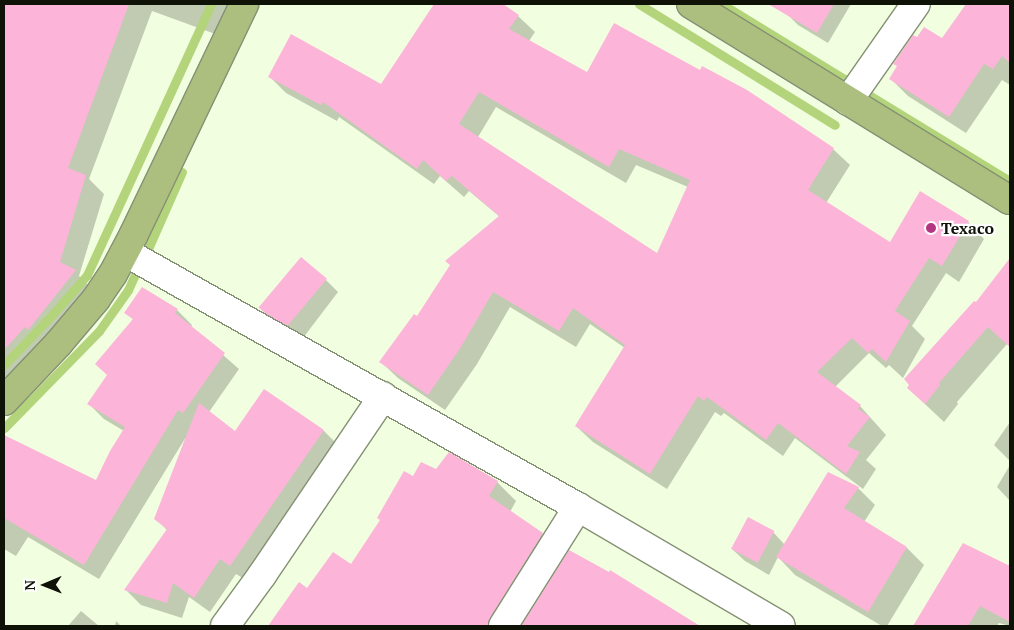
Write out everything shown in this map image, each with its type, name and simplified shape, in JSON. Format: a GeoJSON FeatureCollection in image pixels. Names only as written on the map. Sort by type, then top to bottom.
{"type":"FeatureCollection","features":[{"type":"Feature","properties":{"kind":"main road"},"geometry":{"type":"LineString","coordinates":[[4,400],[58,344],[96,299],[125,252],[244,4]]}},
{"type":"Feature","properties":{"kind":"main road"},"geometry":{"type":"LineString","coordinates":[[691,4],[1010,200]]}},
{"type":"Feature","properties":{"kind":"street"},"geometry":{"type":"LineString","coordinates":[[848,101],[916,4]]}},
{"type":"Feature","properties":{"kind":"street"},"geometry":{"type":"LineString","coordinates":[[125,252],[578,507],[781,626]]}},
{"type":"Feature","properties":{"kind":"street"},"geometry":{"type":"LineString","coordinates":[[225,626],[262,575],[383,396]]}},
{"type":"Feature","properties":{"kind":"street"},"geometry":{"type":"LineString","coordinates":[[502,626],[578,507]]}},
{"type":"Feature","properties":{"kind":"building"},"geometry":{"type":"Polygon","coordinates":[[[4,4],[129,4],[68,168],[86,175],[60,262],[76,270],[28,330],[25,327],[4,350],[4,4]]]}},
{"type":"Feature","properties":{"kind":"building"},"geometry":{"type":"Polygon","coordinates":[[[434,4],[503,4],[519,15],[509,29],[587,72],[614,23],[700,70],[702,66],[747,90],[834,148],[808,190],[890,242],[920,191],[969,221],[942,266],[929,258],[895,311],[910,321],[886,362],[872,349],[868,353],[852,338],[817,372],[861,405],[858,409],[870,417],[847,446],[860,452],[846,474],[778,423],[766,440],[707,397],[704,401],[698,396],[650,474],[575,426],[625,345],[573,308],[559,331],[493,292],[461,347],[428,395],[379,362],[414,314],[417,316],[450,265],[445,261],[499,216],[452,176],[446,181],[423,160],[417,169],[323,102],[321,105],[268,77],[291,34],[381,84],[434,4]],[[479,92],[459,124],[657,253],[690,180],[619,149],[609,167],[479,92]]]}},
{"type":"Feature","properties":{"kind":"building"},"geometry":{"type":"Polygon","coordinates":[[[768,4],[834,4],[817,33],[768,4]]]}},
{"type":"Feature","properties":{"kind":"building"},"geometry":{"type":"Polygon","coordinates":[[[966,4],[1010,4],[1010,63],[1002,56],[993,69],[984,64],[949,117],[889,79],[897,66],[893,64],[913,35],[917,37],[924,27],[942,38],[966,4]]]}},
{"type":"Feature","properties":{"kind":"building"},"geometry":{"type":"Polygon","coordinates":[[[301,257],[327,279],[285,329],[259,308],[301,257]]]}},
{"type":"Feature","properties":{"kind":"building"},"geometry":{"type":"Polygon","coordinates":[[[1010,258],[1010,347],[988,327],[939,383],[940,385],[925,404],[907,388],[909,385],[904,379],[974,301],[976,302],[1010,258]]]}},
{"type":"Feature","properties":{"kind":"building"},"geometry":{"type":"Polygon","coordinates":[[[142,287],[178,309],[175,313],[225,353],[183,413],[178,410],[84,565],[4,518],[4,435],[96,480],[110,451],[125,427],[87,404],[107,375],[95,364],[133,319],[124,313],[142,287]]]}},
{"type":"Feature","properties":{"kind":"building"},"geometry":{"type":"Polygon","coordinates":[[[264,389],[324,430],[230,566],[220,559],[194,598],[173,583],[167,603],[124,590],[167,529],[154,519],[199,403],[235,431],[264,389]]]}},
{"type":"Feature","properties":{"kind":"building"},"geometry":{"type":"Polygon","coordinates":[[[449,452],[498,481],[489,496],[543,533],[490,618],[488,626],[268,626],[299,582],[307,588],[333,552],[351,564],[380,520],[377,518],[404,471],[413,476],[421,462],[436,469],[449,452]]]}},
{"type":"Feature","properties":{"kind":"building"},"geometry":{"type":"Polygon","coordinates":[[[828,472],[859,487],[844,508],[907,547],[868,612],[776,557],[828,472]]]}},
{"type":"Feature","properties":{"kind":"building"},"geometry":{"type":"Polygon","coordinates":[[[748,517],[774,531],[758,563],[731,549],[748,517]]]}},
{"type":"Feature","properties":{"kind":"building"},"geometry":{"type":"Polygon","coordinates":[[[963,543],[1010,566],[1010,622],[980,606],[968,626],[913,626],[963,543]]]}},
{"type":"Feature","properties":{"kind":"building"},"geometry":{"type":"Polygon","coordinates":[[[569,550],[609,572],[610,570],[700,626],[521,626],[569,550]]]}},
{"type":"Feature","properties":{"kind":"waterway"},"geometry":{"type":"LineString","coordinates":[[4,365],[87,275],[211,4]]}},
{"type":"Feature","properties":{"kind":"waterway"},"geometry":{"type":"LineString","coordinates":[[639,4],[835,125]]}},
{"type":"Feature","properties":{"kind":"waterway"},"geometry":{"type":"LineString","coordinates":[[722,4],[846,80]]}},
{"type":"Feature","properties":{"kind":"waterway"},"geometry":{"type":"LineString","coordinates":[[869,95],[1010,181]]}},
{"type":"Feature","properties":{"kind":"waterway"},"geometry":{"type":"LineString","coordinates":[[144,258],[182,172]]}},
{"type":"Feature","properties":{"kind":"waterway"},"geometry":{"type":"LineString","coordinates":[[4,428],[99,331],[128,290],[138,268]]}},
{"type":"Feature","properties":{"kind":"place","name":"Texaco"},"geometry":{"type":"Point","coordinates":[931,228]}}]}
